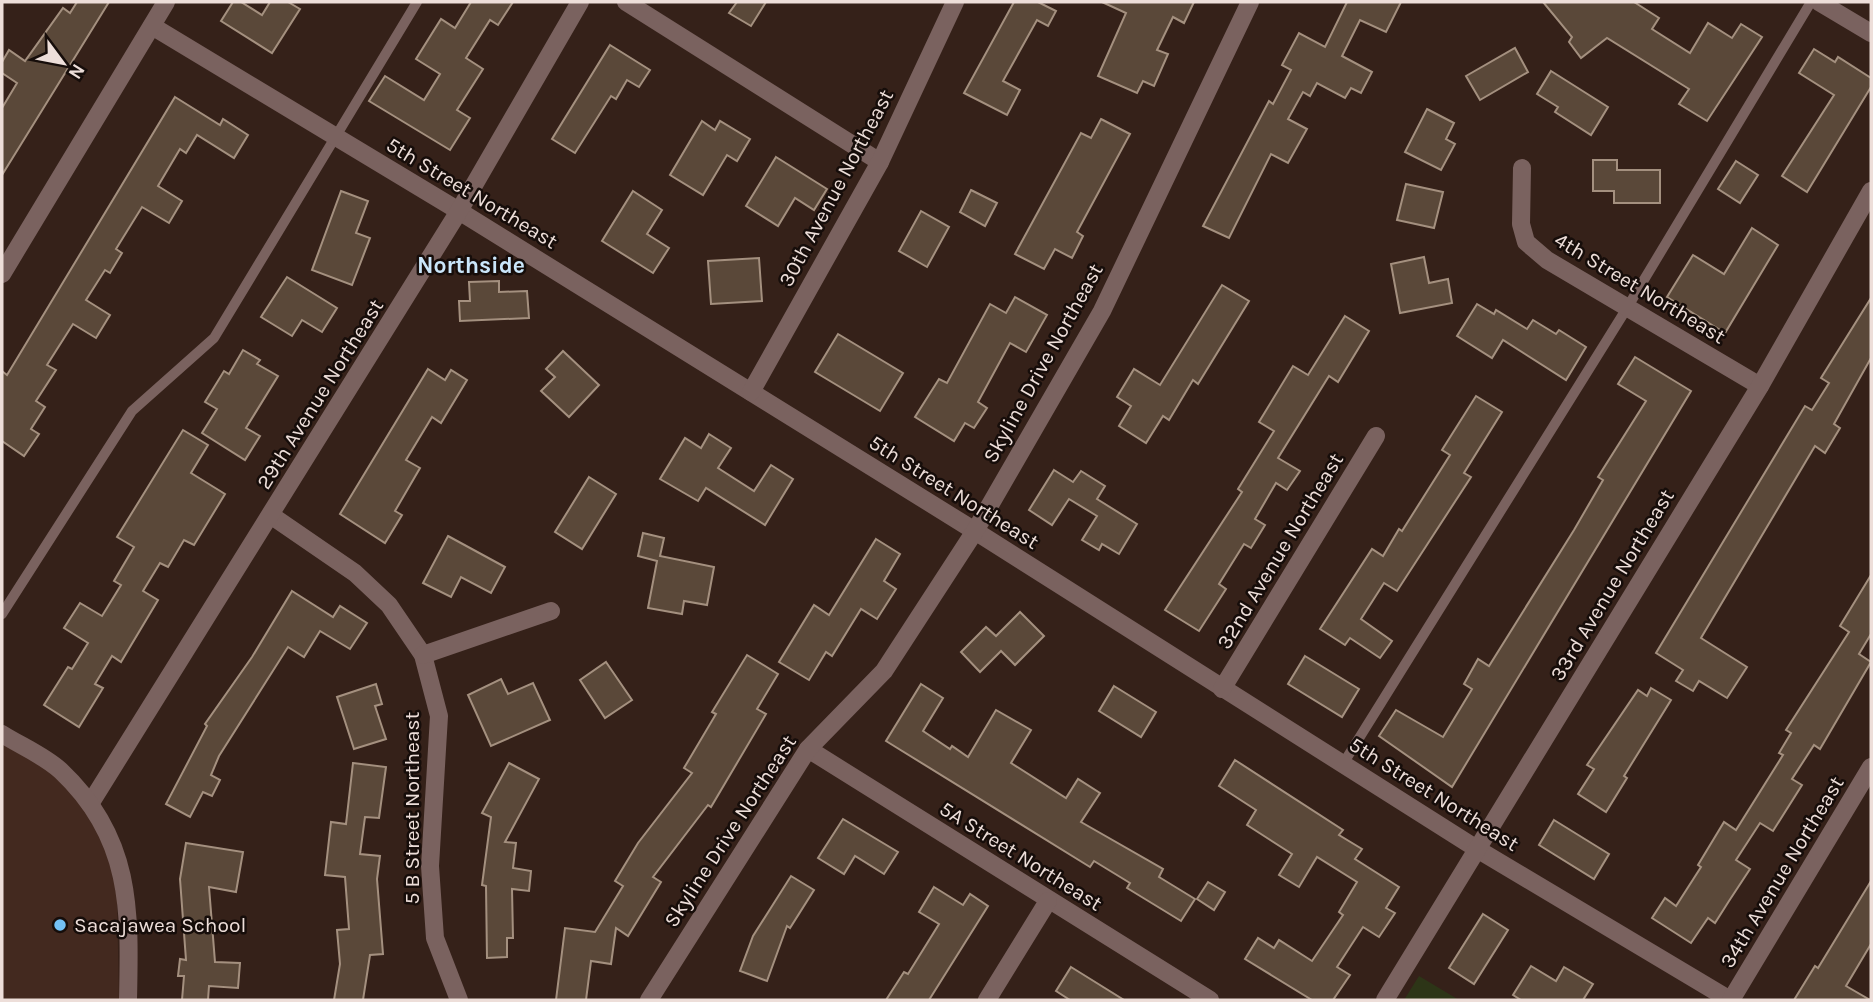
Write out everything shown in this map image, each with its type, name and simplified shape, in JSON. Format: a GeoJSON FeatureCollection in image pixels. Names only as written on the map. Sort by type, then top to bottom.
{"type":"FeatureCollection","features":[{"type":"Feature","properties":{"kind":"street"},"geometry":{"type":"LineString","coordinates":[[2,274],[166,2]]}},
{"type":"Feature","properties":{"kind":"street","name":"29th Avenue Northeast"},"geometry":{"type":"LineString","coordinates":[[90,804],[272,516],[459,211],[580,2]]}},
{"type":"Feature","properties":{"kind":"street"},"geometry":{"type":"LineString","coordinates":[[626,2],[880,162]]}},
{"type":"Feature","properties":{"kind":"street","name":"30th Avenue Northeast"},"geometry":{"type":"LineString","coordinates":[[751,392],[880,162],[955,2]]}},
{"type":"Feature","properties":{"kind":"street","name":"Skyline Drive Northeast"},"geometry":{"type":"LineString","coordinates":[[649,1000],[808,749],[884,671],[975,531],[1102,311],[1250,2]]}},
{"type":"Feature","properties":{"kind":"street"},"geometry":{"type":"LineString","coordinates":[[1819,2],[1871,33]]}},
{"type":"Feature","properties":{"kind":"street","name":"5th Street Northeast"},"geometry":{"type":"LineString","coordinates":[[152,26],[459,211],[975,531],[1477,849],[1730,1000]]}},
{"type":"Feature","properties":{"kind":"street","name":"4th Street Northeast"},"geometry":{"type":"LineString","coordinates":[[1522,168],[1521,224],[1526,242],[1547,260],[1760,386]]}},
{"type":"Feature","properties":{"kind":"street","name":"33rd Avenue Northeast"},"geometry":{"type":"LineString","coordinates":[[1385,1000],[1760,386],[1871,191]]}},
{"type":"Feature","properties":{"kind":"street","name":"32nd Avenue Northeast"},"geometry":{"type":"LineString","coordinates":[[1222,688],[1376,436]]}},
{"type":"Feature","properties":{"kind":"street","name":"5 B Street Northeast"},"geometry":{"type":"LineString","coordinates":[[272,516],[355,573],[389,605],[423,655],[439,716],[430,866],[435,938],[459,1000]]}},
{"type":"Feature","properties":{"kind":"street"},"geometry":{"type":"LineString","coordinates":[[423,655],[551,611]]}},
{"type":"Feature","properties":{"kind":"street"},"geometry":{"type":"LineString","coordinates":[[2,734],[60,770],[90,804],[116,849],[123,874],[129,933],[128,1000]]}},
{"type":"Feature","properties":{"kind":"street","name":"5A Street Northeast"},"geometry":{"type":"LineString","coordinates":[[808,749],[1205,999]]}},
{"type":"Feature","properties":{"kind":"street","name":"34th Avenue Northeast"},"geometry":{"type":"LineString","coordinates":[[1730,1000],[1871,767]]}},
{"type":"Feature","properties":{"kind":"street"},"geometry":{"type":"LineString","coordinates":[[987,1000],[1048,901]]}},
{"type":"Feature","properties":{"kind":"lane"},"geometry":{"type":"LineString","coordinates":[[2,614],[132,411],[214,338],[416,2]]}},
{"type":"Feature","properties":{"kind":"lane"},"geometry":{"type":"LineString","coordinates":[[1343,764],[1627,308],[1811,2]]}},
{"type":"Feature","properties":{"kind":"shaded area","name":"Sacajawea School"},"geometry":{"type":"Polygon","coordinates":[[[2,734],[60,770],[116,849],[119,1000],[2,1000],[2,734]]]}},
{"type":"Feature","properties":{"kind":"green space"},"geometry":{"type":"Polygon","coordinates":[[[1419,976],[1459,1000],[1404,1000],[1419,976]]]}},
{"type":"Feature","properties":{"kind":"building"},"geometry":{"type":"Polygon","coordinates":[[[77,2],[109,2],[2,175],[2,108],[17,83],[2,73],[2,62],[9,50],[25,61],[63,8],[70,13],[77,2]]]}},
{"type":"Feature","properties":{"kind":"building"},"geometry":{"type":"Polygon","coordinates":[[[233,2],[241,2],[262,15],[270,2],[288,2],[300,9],[272,53],[221,21],[233,2]]]}},
{"type":"Feature","properties":{"kind":"building"},"geometry":{"type":"Polygon","coordinates":[[[471,2],[513,2],[498,25],[490,20],[466,58],[483,69],[457,110],[470,118],[450,150],[369,101],[385,76],[424,100],[440,74],[416,59],[441,19],[455,28],[471,2]]]}},
{"type":"Feature","properties":{"kind":"building"},"geometry":{"type":"Polygon","coordinates":[[[737,2],[766,2],[751,26],[729,13],[737,2]]]}},
{"type":"Feature","properties":{"kind":"building"},"geometry":{"type":"Polygon","coordinates":[[[1014,2],[1038,2],[1056,11],[1048,26],[1037,20],[1003,81],[1020,90],[1007,115],[964,93],[1014,2]]]}},
{"type":"Feature","properties":{"kind":"building"},"geometry":{"type":"Polygon","coordinates":[[[1102,2],[1194,2],[1184,23],[1173,17],[1157,50],[1168,54],[1154,86],[1143,81],[1137,93],[1098,76],[1126,13],[1102,2]]]}},
{"type":"Feature","properties":{"kind":"building"},"geometry":{"type":"Polygon","coordinates":[[[1347,2],[1401,2],[1386,32],[1360,20],[1342,56],[1372,72],[1361,93],[1351,88],[1345,98],[1317,83],[1310,96],[1303,92],[1288,119],[1307,129],[1288,163],[1271,154],[1229,238],[1203,226],[1269,101],[1273,104],[1291,70],[1282,65],[1299,33],[1325,47],[1347,2]]]}},
{"type":"Feature","properties":{"kind":"building"},"geometry":{"type":"Polygon","coordinates":[[[1543,2],[1634,2],[1659,18],[1652,29],[1690,53],[1708,23],[1732,38],[1741,24],[1762,37],[1707,121],[1679,104],[1689,89],[1607,38],[1581,58],[1569,42],[1572,37],[1543,2]]]}},
{"type":"Feature","properties":{"kind":"building"},"geometry":{"type":"Polygon","coordinates":[[[610,45],[650,70],[639,87],[627,80],[616,99],[611,96],[575,153],[552,139],[610,45]]]}},
{"type":"Feature","properties":{"kind":"building"},"geometry":{"type":"Polygon","coordinates":[[[1515,48],[1528,72],[1480,100],[1466,76],[1515,48]]]}},
{"type":"Feature","properties":{"kind":"building"},"geometry":{"type":"Polygon","coordinates":[[[1814,49],[1835,62],[1838,57],[1871,78],[1871,87],[1807,192],[1782,176],[1834,95],[1799,73],[1814,49]]]}},
{"type":"Feature","properties":{"kind":"building"},"geometry":{"type":"Polygon","coordinates":[[[1551,71],[1608,107],[1591,135],[1555,112],[1558,107],[1537,94],[1551,71]]]}},
{"type":"Feature","properties":{"kind":"building"},"geometry":{"type":"Polygon","coordinates":[[[175,97],[220,125],[223,119],[248,135],[234,158],[197,135],[186,153],[180,149],[158,186],[182,201],[169,223],[142,207],[116,249],[122,253],[110,273],[105,270],[86,300],[110,315],[96,338],[73,324],[47,365],[56,370],[36,401],[45,407],[31,429],[39,434],[24,456],[2,441],[2,371],[7,375],[175,97]]]}},
{"type":"Feature","properties":{"kind":"building"},"geometry":{"type":"Polygon","coordinates":[[[1427,109],[1454,123],[1446,139],[1455,144],[1441,170],[1405,152],[1427,109]]]}},
{"type":"Feature","properties":{"kind":"building"},"geometry":{"type":"Polygon","coordinates":[[[1101,119],[1130,134],[1077,232],[1083,236],[1072,258],[1055,249],[1044,269],[1015,254],[1081,133],[1091,138],[1101,119]]]}},
{"type":"Feature","properties":{"kind":"building"},"geometry":{"type":"Polygon","coordinates":[[[702,121],[715,130],[720,121],[750,139],[737,161],[727,155],[703,195],[670,175],[702,121]]]}},
{"type":"Feature","properties":{"kind":"building"},"geometry":{"type":"Polygon","coordinates":[[[776,157],[827,189],[814,210],[795,198],[778,226],[746,206],[776,157]]]}},
{"type":"Feature","properties":{"kind":"building"},"geometry":{"type":"Polygon","coordinates":[[[1593,160],[1617,160],[1617,170],[1660,170],[1660,203],[1614,203],[1614,191],[1593,191],[1593,160]]]}},
{"type":"Feature","properties":{"kind":"building"},"geometry":{"type":"Polygon","coordinates":[[[1736,161],[1758,175],[1740,203],[1718,189],[1736,161]]]}},
{"type":"Feature","properties":{"kind":"building"},"geometry":{"type":"Polygon","coordinates":[[[1406,184],[1443,192],[1434,228],[1397,220],[1406,184]]]}},
{"type":"Feature","properties":{"kind":"building"},"geometry":{"type":"Polygon","coordinates":[[[971,190],[997,203],[985,226],[960,212],[971,190]]]}},
{"type":"Feature","properties":{"kind":"building"},"geometry":{"type":"Polygon","coordinates":[[[341,191],[368,201],[356,233],[370,238],[352,285],[312,270],[341,191]]]}},
{"type":"Feature","properties":{"kind":"building"},"geometry":{"type":"Polygon","coordinates":[[[633,191],[662,210],[647,234],[669,248],[653,273],[602,241],[633,191]]]}},
{"type":"Feature","properties":{"kind":"building"},"geometry":{"type":"Polygon","coordinates":[[[921,211],[949,227],[927,267],[899,251],[921,211]]]}},
{"type":"Feature","properties":{"kind":"building"},"geometry":{"type":"Polygon","coordinates":[[[1752,228],[1778,245],[1725,333],[1667,297],[1693,255],[1724,274],[1752,228]]]}},
{"type":"Feature","properties":{"kind":"building"},"geometry":{"type":"Polygon","coordinates":[[[1424,257],[1429,283],[1448,279],[1452,303],[1400,313],[1391,264],[1424,257]]]}},
{"type":"Feature","properties":{"kind":"building"},"geometry":{"type":"Polygon","coordinates":[[[759,258],[762,301],[711,304],[708,261],[759,258]]]}},
{"type":"Feature","properties":{"kind":"building"},"geometry":{"type":"Polygon","coordinates":[[[287,277],[337,308],[322,332],[302,320],[292,336],[261,317],[287,277]]]}},
{"type":"Feature","properties":{"kind":"building"},"geometry":{"type":"Polygon","coordinates":[[[499,281],[499,292],[527,291],[529,318],[460,321],[459,301],[470,301],[469,282],[499,281]]]}},
{"type":"Feature","properties":{"kind":"building"},"geometry":{"type":"Polygon","coordinates":[[[1222,285],[1249,301],[1198,384],[1193,380],[1169,420],[1163,416],[1146,443],[1119,426],[1131,406],[1117,397],[1134,369],[1160,385],[1222,285]]]}},
{"type":"Feature","properties":{"kind":"building"},"geometry":{"type":"Polygon","coordinates":[[[1015,297],[1047,315],[1026,352],[1010,343],[978,402],[987,408],[974,428],[965,423],[954,441],[915,417],[939,379],[947,383],[990,304],[1006,313],[1015,297]]]}},
{"type":"Feature","properties":{"kind":"building"},"geometry":{"type":"Polygon","coordinates":[[[1871,298],[1871,358],[1834,424],[1840,428],[1825,453],[1815,446],[1701,638],[1747,667],[1727,698],[1699,681],[1693,691],[1676,681],[1683,670],[1656,653],[1805,406],[1812,410],[1829,383],[1821,378],[1871,298]]]}},
{"type":"Feature","properties":{"kind":"building"},"geometry":{"type":"Polygon","coordinates":[[[1477,304],[1494,314],[1496,310],[1527,329],[1533,320],[1556,334],[1559,330],[1586,347],[1566,380],[1503,340],[1492,358],[1457,336],[1477,304]]]}},
{"type":"Feature","properties":{"kind":"building"},"geometry":{"type":"Polygon","coordinates":[[[1345,316],[1369,331],[1338,382],[1329,376],[1278,458],[1300,471],[1287,490],[1276,483],[1255,519],[1265,525],[1251,548],[1244,544],[1219,584],[1226,589],[1199,631],[1165,610],[1242,492],[1238,489],[1274,431],[1259,422],[1293,366],[1308,375],[1345,316]]]}},
{"type":"Feature","properties":{"kind":"building"},"geometry":{"type":"Polygon","coordinates":[[[838,334],[903,373],[880,411],[815,372],[838,334]]]}},
{"type":"Feature","properties":{"kind":"building"},"geometry":{"type":"Polygon","coordinates":[[[243,350],[260,360],[257,364],[278,376],[246,428],[260,436],[245,460],[202,433],[217,409],[205,402],[224,371],[229,374],[243,350]]]}},
{"type":"Feature","properties":{"kind":"building"},"geometry":{"type":"Polygon","coordinates":[[[563,351],[599,385],[569,417],[541,391],[555,377],[546,369],[563,351]]]}},
{"type":"Feature","properties":{"kind":"building"},"geometry":{"type":"Polygon","coordinates":[[[1635,357],[1691,391],[1452,787],[1379,736],[1396,710],[1443,737],[1472,689],[1464,684],[1478,659],[1489,666],[1574,530],[1603,480],[1598,477],[1646,401],[1618,384],[1635,357]]]}},
{"type":"Feature","properties":{"kind":"building"},"geometry":{"type":"Polygon","coordinates":[[[428,369],[445,380],[451,370],[467,380],[441,423],[432,417],[406,460],[420,468],[395,511],[402,515],[385,543],[340,514],[428,369]]]}},
{"type":"Feature","properties":{"kind":"building"},"geometry":{"type":"Polygon","coordinates":[[[1476,396],[1502,412],[1464,473],[1471,477],[1397,591],[1384,583],[1361,619],[1392,641],[1380,658],[1350,638],[1345,645],[1320,629],[1372,549],[1383,556],[1399,529],[1402,531],[1450,455],[1442,450],[1476,396]]]}},
{"type":"Feature","properties":{"kind":"building"},"geometry":{"type":"Polygon","coordinates":[[[183,430],[208,445],[191,473],[225,494],[194,545],[184,540],[168,567],[160,563],[143,591],[158,600],[121,662],[112,656],[95,684],[103,688],[79,727],[44,705],[68,667],[72,669],[88,643],[64,628],[80,603],[102,616],[121,585],[114,581],[134,547],[117,537],[183,430]]]}},
{"type":"Feature","properties":{"kind":"building"},"geometry":{"type":"Polygon","coordinates":[[[709,434],[731,448],[718,468],[754,491],[771,465],[793,479],[765,525],[706,488],[698,501],[660,479],[685,438],[701,448],[709,434]]]}},
{"type":"Feature","properties":{"kind":"building"},"geometry":{"type":"Polygon","coordinates":[[[1054,470],[1073,482],[1081,471],[1105,486],[1097,499],[1137,524],[1119,554],[1102,544],[1099,550],[1082,540],[1097,516],[1069,499],[1052,525],[1029,510],[1054,470]]]}},
{"type":"Feature","properties":{"kind":"building"},"geometry":{"type":"Polygon","coordinates":[[[589,477],[616,494],[582,549],[555,532],[589,477]]]}},
{"type":"Feature","properties":{"kind":"building"},"geometry":{"type":"Polygon","coordinates":[[[643,533],[664,538],[660,556],[714,567],[707,605],[684,601],[682,614],[648,608],[657,561],[638,556],[643,533]]]}},
{"type":"Feature","properties":{"kind":"building"},"geometry":{"type":"Polygon","coordinates":[[[448,536],[505,567],[491,593],[461,577],[451,597],[423,583],[448,536]]]}},
{"type":"Feature","properties":{"kind":"building"},"geometry":{"type":"Polygon","coordinates":[[[876,539],[900,554],[884,581],[896,589],[877,619],[861,609],[832,656],[826,652],[809,680],[779,662],[814,605],[829,615],[876,539]]]}},
{"type":"Feature","properties":{"kind":"building"},"geometry":{"type":"Polygon","coordinates":[[[1871,575],[1871,634],[1859,654],[1871,662],[1820,749],[1814,745],[1792,779],[1802,785],[1773,831],[1760,823],[1736,860],[1750,869],[1715,923],[1708,918],[1691,943],[1652,918],[1665,898],[1676,906],[1701,867],[1698,865],[1724,822],[1736,830],[1783,755],[1779,753],[1791,733],[1786,730],[1849,632],[1840,626],[1871,575]]]}},
{"type":"Feature","properties":{"kind":"building"},"geometry":{"type":"Polygon","coordinates":[[[292,591],[333,617],[340,606],[367,623],[350,649],[320,631],[304,657],[288,647],[219,756],[211,775],[220,780],[212,796],[203,792],[190,817],[166,804],[207,726],[205,724],[252,657],[292,591]]]}},
{"type":"Feature","properties":{"kind":"building"},"geometry":{"type":"Polygon","coordinates":[[[1020,612],[1044,636],[1015,665],[1001,651],[980,672],[961,652],[986,627],[996,636],[1020,612]]]}},
{"type":"Feature","properties":{"kind":"building"},"geometry":{"type":"Polygon","coordinates":[[[747,655],[778,674],[757,709],[766,714],[711,807],[708,805],[653,877],[661,882],[628,936],[616,928],[611,964],[591,961],[586,1000],[556,1000],[565,928],[595,932],[623,886],[615,881],[638,843],[692,773],[684,768],[716,714],[712,712],[747,655]]]}},
{"type":"Feature","properties":{"kind":"building"},"geometry":{"type":"Polygon","coordinates":[[[1305,656],[1359,689],[1342,717],[1288,684],[1305,656]]]}},
{"type":"Feature","properties":{"kind":"building"},"geometry":{"type":"Polygon","coordinates":[[[606,662],[632,700],[605,718],[580,680],[606,662]]]}},
{"type":"Feature","properties":{"kind":"building"},"geometry":{"type":"Polygon","coordinates":[[[501,679],[508,694],[533,683],[550,720],[491,746],[468,695],[501,679]]]}},
{"type":"Feature","properties":{"kind":"building"},"geometry":{"type":"Polygon","coordinates":[[[376,684],[382,704],[375,706],[386,739],[354,749],[337,697],[376,684]]]}},
{"type":"Feature","properties":{"kind":"building"},"geometry":{"type":"Polygon","coordinates":[[[921,684],[943,698],[923,731],[968,757],[996,710],[1031,730],[1011,763],[1066,798],[1078,779],[1100,793],[1081,822],[1163,869],[1159,877],[1195,899],[1181,921],[1127,888],[1130,883],[1094,861],[1090,867],[886,741],[921,684]]]}},
{"type":"Feature","properties":{"kind":"building"},"geometry":{"type":"Polygon","coordinates":[[[1114,686],[1156,712],[1141,737],[1099,711],[1114,686]]]}},
{"type":"Feature","properties":{"kind":"building"},"geometry":{"type":"Polygon","coordinates":[[[1651,688],[1671,700],[1624,776],[1627,778],[1606,812],[1578,794],[1594,769],[1587,765],[1638,690],[1647,696],[1651,688]]]}},
{"type":"Feature","properties":{"kind":"building"},"geometry":{"type":"Polygon","coordinates":[[[1235,760],[1343,830],[1339,835],[1362,849],[1355,859],[1399,887],[1386,908],[1395,913],[1379,937],[1363,927],[1337,967],[1350,975],[1333,1000],[1312,1000],[1245,959],[1258,938],[1274,948],[1279,940],[1312,961],[1343,915],[1339,912],[1357,882],[1317,857],[1299,887],[1279,875],[1292,854],[1247,825],[1256,810],[1219,786],[1235,760]]]}},
{"type":"Feature","properties":{"kind":"building"},"geometry":{"type":"Polygon","coordinates":[[[353,763],[386,767],[379,818],[365,817],[360,854],[380,856],[377,879],[383,954],[370,955],[363,1000],[334,1000],[340,964],[337,930],[349,929],[345,877],[325,875],[331,822],[346,824],[353,763]]]}},
{"type":"Feature","properties":{"kind":"building"},"geometry":{"type":"Polygon","coordinates":[[[509,763],[539,779],[505,842],[516,843],[513,868],[531,871],[529,891],[512,889],[513,938],[507,938],[507,957],[487,958],[486,886],[482,885],[491,817],[482,813],[509,763]]]}},
{"type":"Feature","properties":{"kind":"building"},"geometry":{"type":"Polygon","coordinates":[[[843,819],[898,852],[884,874],[855,856],[844,874],[818,858],[843,819]]]}},
{"type":"Feature","properties":{"kind":"building"},"geometry":{"type":"Polygon","coordinates":[[[1554,820],[1609,854],[1594,879],[1539,845],[1554,820]]]}},
{"type":"Feature","properties":{"kind":"building"},"geometry":{"type":"Polygon","coordinates":[[[186,843],[243,852],[236,892],[209,887],[215,962],[240,963],[238,988],[209,986],[208,1000],[182,1000],[184,976],[178,976],[180,959],[186,960],[180,879],[186,843]]]}},
{"type":"Feature","properties":{"kind":"building"},"geometry":{"type":"Polygon","coordinates":[[[791,876],[814,890],[790,928],[787,926],[767,981],[740,971],[753,936],[791,876]]]}},
{"type":"Feature","properties":{"kind":"building"},"geometry":{"type":"Polygon","coordinates":[[[1871,881],[1871,944],[1846,986],[1870,1000],[1794,1000],[1815,966],[1818,968],[1871,881]]]}},
{"type":"Feature","properties":{"kind":"building"},"geometry":{"type":"Polygon","coordinates":[[[1208,882],[1225,892],[1214,910],[1197,899],[1208,882]]]}},
{"type":"Feature","properties":{"kind":"building"},"geometry":{"type":"Polygon","coordinates":[[[934,887],[963,905],[970,894],[988,906],[929,1000],[886,1000],[904,972],[908,974],[939,924],[919,912],[934,887]]]}},
{"type":"Feature","properties":{"kind":"building"},"geometry":{"type":"Polygon","coordinates":[[[1483,914],[1508,930],[1474,984],[1449,968],[1483,914]]]}},
{"type":"Feature","properties":{"kind":"building"},"geometry":{"type":"Polygon","coordinates":[[[1531,966],[1556,981],[1564,967],[1593,984],[1583,1000],[1521,1000],[1513,995],[1531,966]]]}},
{"type":"Feature","properties":{"kind":"building"},"geometry":{"type":"Polygon","coordinates":[[[1071,967],[1124,1000],[1070,1000],[1056,991],[1071,967]]]}},
{"type":"Feature","properties":{"kind":"place","name":"Sacajawea School"},"geometry":{"type":"Point","coordinates":[60,925]}},
{"type":"Feature","properties":{"kind":"district","name":"Northside"},"geometry":{"type":"Point","coordinates":[471,265]}}]}
